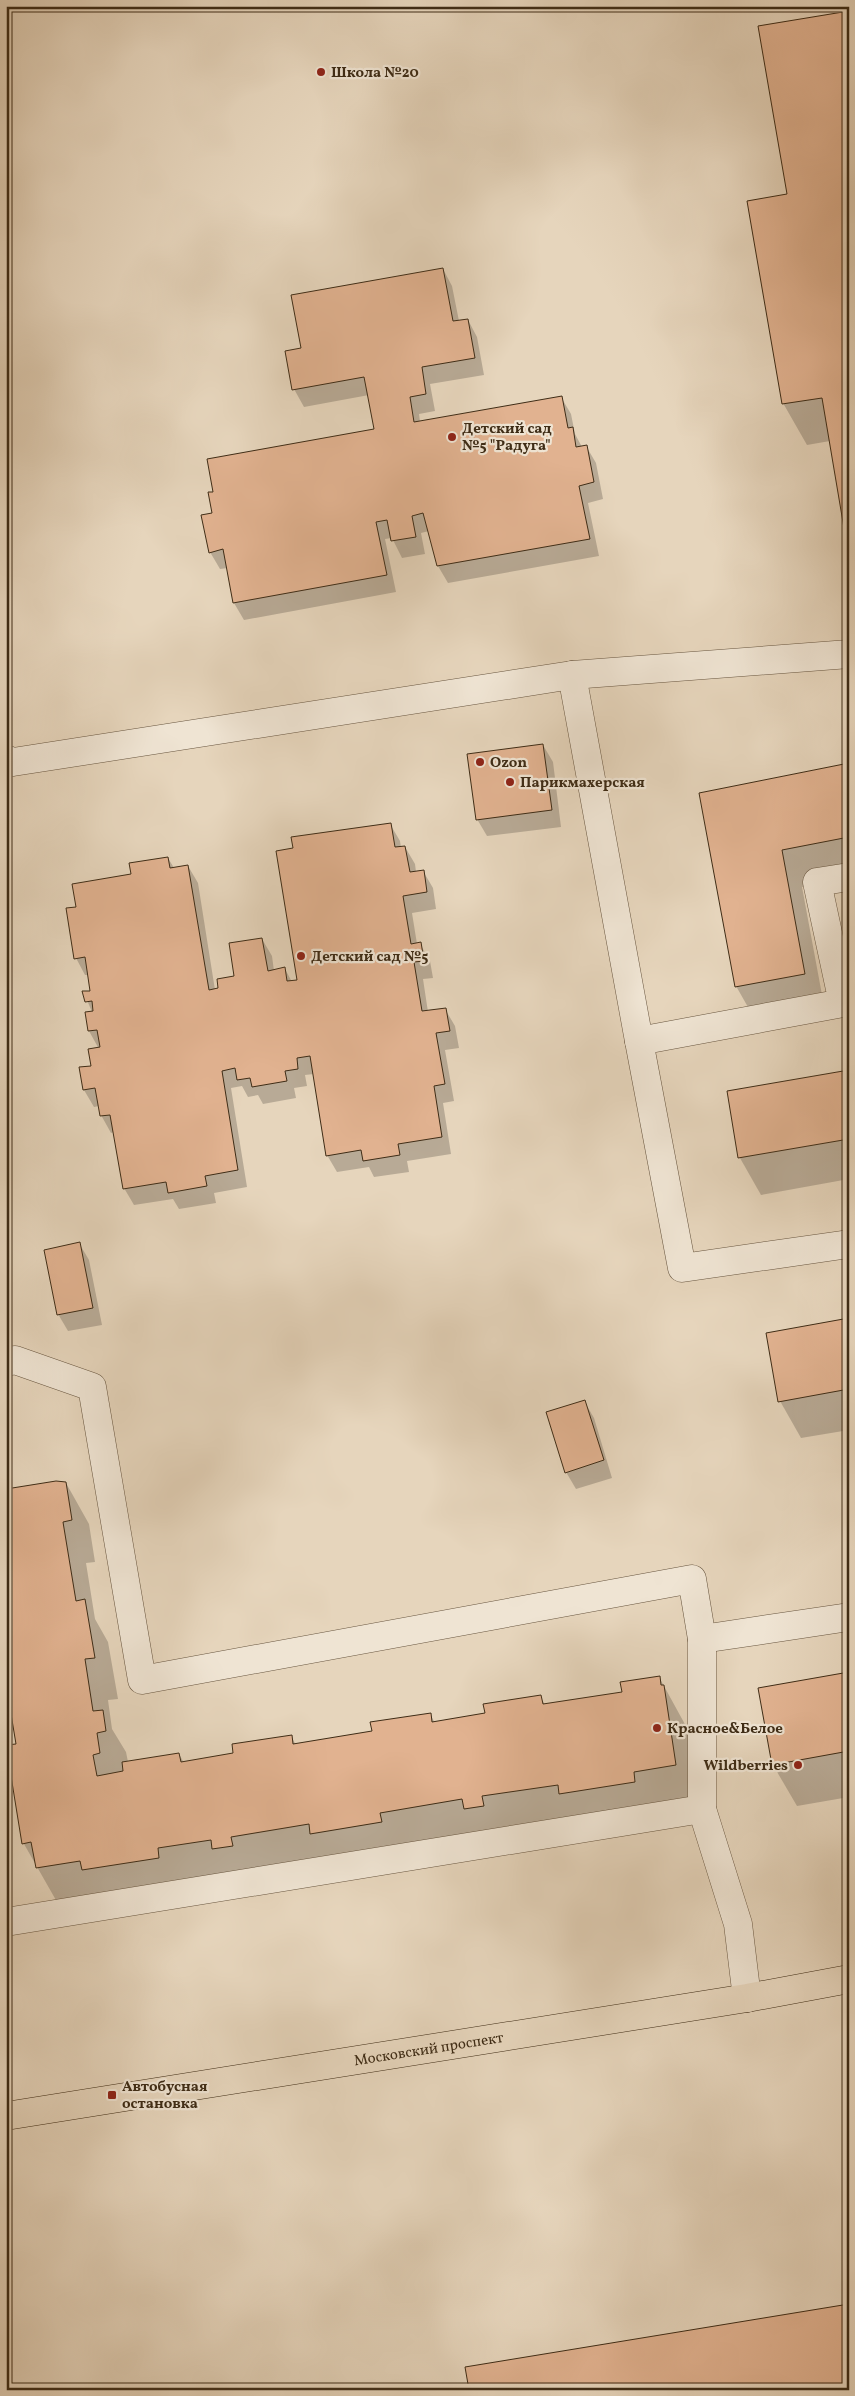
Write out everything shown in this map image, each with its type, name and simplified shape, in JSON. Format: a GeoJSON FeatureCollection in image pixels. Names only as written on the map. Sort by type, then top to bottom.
{"type":"FeatureCollection","features":[{"type":"Feature","properties":{"kind":"main road","name":"Московский проспект"},"geometry":{"type":"LineString","coordinates":[[6,2116],[747,1998],[849,1979]]}},
{"type":"Feature","properties":{"kind":"lane"},"geometry":{"type":"LineString","coordinates":[[6,759],[13,762],[572,675],[849,654]]}},
{"type":"Feature","properties":{"kind":"lane"},"geometry":{"type":"LineString","coordinates":[[572,675],[682,1268],[849,1244]]}},
{"type":"Feature","properties":{"kind":"lane"},"geometry":{"type":"LineString","coordinates":[[639,1041],[846,1003],[817,882],[849,877]]}},
{"type":"Feature","properties":{"kind":"lane"},"geometry":{"type":"LineString","coordinates":[[6,1362],[15,1360],[92,1388],[142,1680],[692,1579],[702,1639],[702,1810],[738,1924],[747,1998]]}},
{"type":"Feature","properties":{"kind":"lane"},"geometry":{"type":"LineString","coordinates":[[702,1639],[849,1617]]}},
{"type":"Feature","properties":{"kind":"lane"},"geometry":{"type":"LineString","coordinates":[[6,1922],[702,1810]]}},
{"type":"Feature","properties":{"kind":"building"},"geometry":{"type":"Polygon","coordinates":[[[849,11],[849,192],[845,192],[849,213],[849,558],[822,398],[782,404],[747,201],[787,194],[758,26],[849,11]]]}},
{"type":"Feature","properties":{"kind":"building","name":"Детский сад №5 \"Радуга\""},"geometry":{"type":"Polygon","coordinates":[[[443,268],[453,321],[468,319],[475,358],[422,367],[426,394],[410,397],[414,422],[562,396],[568,428],[573,427],[576,447],[587,445],[594,482],[579,486],[590,539],[437,566],[423,513],[412,516],[416,537],[391,541],[387,520],[376,522],[387,575],[233,603],[223,549],[209,553],[201,515],[212,513],[208,492],[213,492],[207,459],[374,429],[364,377],[292,390],[285,351],[301,348],[291,295],[443,268]]]}},
{"type":"Feature","properties":{"kind":"building","name":"Парикмахерская"},"geometry":{"type":"Polygon","coordinates":[[[543,744],[552,810],[476,820],[467,754],[543,744]]]}},
{"type":"Feature","properties":{"kind":"building"},"geometry":{"type":"Polygon","coordinates":[[[849,763],[849,837],[782,850],[805,974],[735,987],[699,793],[849,763]]]}},
{"type":"Feature","properties":{"kind":"building"},"geometry":{"type":"Polygon","coordinates":[[[391,823],[395,847],[405,846],[410,872],[424,870],[427,892],[403,896],[411,944],[421,942],[424,961],[414,962],[422,1011],[446,1008],[450,1031],[436,1033],[445,1084],[434,1086],[442,1137],[398,1144],[400,1155],[363,1161],[361,1150],[326,1156],[310,1056],[297,1058],[298,1069],[285,1071],[287,1081],[252,1087],[250,1078],[237,1080],[235,1068],[222,1071],[238,1170],[205,1176],[207,1186],[168,1193],[166,1182],[123,1189],[110,1115],[100,1116],[95,1088],[83,1090],[79,1067],[91,1066],[88,1049],[100,1047],[97,1030],[88,1031],[85,1012],[93,1011],[92,1001],[85,1002],[82,991],[90,991],[85,957],[74,959],[66,908],[76,907],[72,884],[131,874],[129,863],[168,857],[170,868],[188,865],[209,990],[218,988],[217,979],[234,976],[229,943],[262,938],[268,971],[285,967],[287,981],[297,980],[276,851],[293,848],[291,837],[391,823]]]}},
{"type":"Feature","properties":{"kind":"building"},"geometry":{"type":"Polygon","coordinates":[[[849,1070],[849,1139],[738,1158],[727,1091],[849,1070]]]}},
{"type":"Feature","properties":{"kind":"building"},"geometry":{"type":"Polygon","coordinates":[[[80,1242],[93,1308],[57,1315],[44,1250],[80,1242]]]}},
{"type":"Feature","properties":{"kind":"building"},"geometry":{"type":"Polygon","coordinates":[[[849,1318],[849,1389],[778,1402],[766,1333],[849,1318]]]}},
{"type":"Feature","properties":{"kind":"building"},"geometry":{"type":"Polygon","coordinates":[[[585,1400],[604,1460],[565,1473],[546,1412],[585,1400]]]}},
{"type":"Feature","properties":{"kind":"building"},"geometry":{"type":"Polygon","coordinates":[[[56,1481],[66,1482],[72,1520],[63,1522],[76,1601],[85,1599],[95,1658],[85,1659],[93,1711],[103,1710],[106,1731],[97,1733],[100,1753],[93,1755],[97,1776],[123,1771],[122,1762],[179,1753],[181,1762],[233,1753],[232,1744],[292,1735],[293,1744],[372,1731],[370,1722],[431,1713],[432,1722],[485,1713],[483,1704],[541,1695],[543,1704],[622,1692],[620,1682],[660,1676],[661,1685],[664,1685],[676,1765],[634,1772],[635,1782],[559,1794],[558,1785],[482,1796],[484,1806],[464,1809],[462,1799],[380,1813],[382,1822],[310,1834],[309,1824],[231,1837],[233,1846],[212,1849],[211,1840],[158,1848],[159,1858],[82,1870],[80,1861],[36,1868],[31,1842],[22,1844],[6,1745],[16,1744],[10,1708],[6,1709],[6,1489],[56,1481]]]}},
{"type":"Feature","properties":{"kind":"building"},"geometry":{"type":"Polygon","coordinates":[[[849,1672],[849,1751],[772,1765],[758,1688],[849,1672]]]}},
{"type":"Feature","properties":{"kind":"building"},"geometry":{"type":"Polygon","coordinates":[[[849,2304],[849,2384],[814,2390],[469,2390],[465,2367],[849,2304]]]}},
{"type":"Feature","properties":{"kind":"place","name":"Школа №20"},"geometry":{"type":"Point","coordinates":[321,72]}},
{"type":"Feature","properties":{"kind":"place","name":"Детский сад №5 \"Радуга\""},"geometry":{"type":"Point","coordinates":[452,437]}},
{"type":"Feature","properties":{"kind":"place","name":"Ozon"},"geometry":{"type":"Point","coordinates":[480,762]}},
{"type":"Feature","properties":{"kind":"place","name":"Парикмахерская"},"geometry":{"type":"Point","coordinates":[510,782]}},
{"type":"Feature","properties":{"kind":"place","name":"Детский сад №5"},"geometry":{"type":"Point","coordinates":[301,956]}},
{"type":"Feature","properties":{"kind":"place","name":"Красное&Белое"},"geometry":{"type":"Point","coordinates":[657,1728]}},
{"type":"Feature","properties":{"kind":"place","name":"Wildberries"},"geometry":{"type":"Point","coordinates":[798,1765]}},
{"type":"Feature","properties":{"kind":"place","name":"Автобусная остановка"},"geometry":{"type":"Point","coordinates":[112,2095]}}]}
